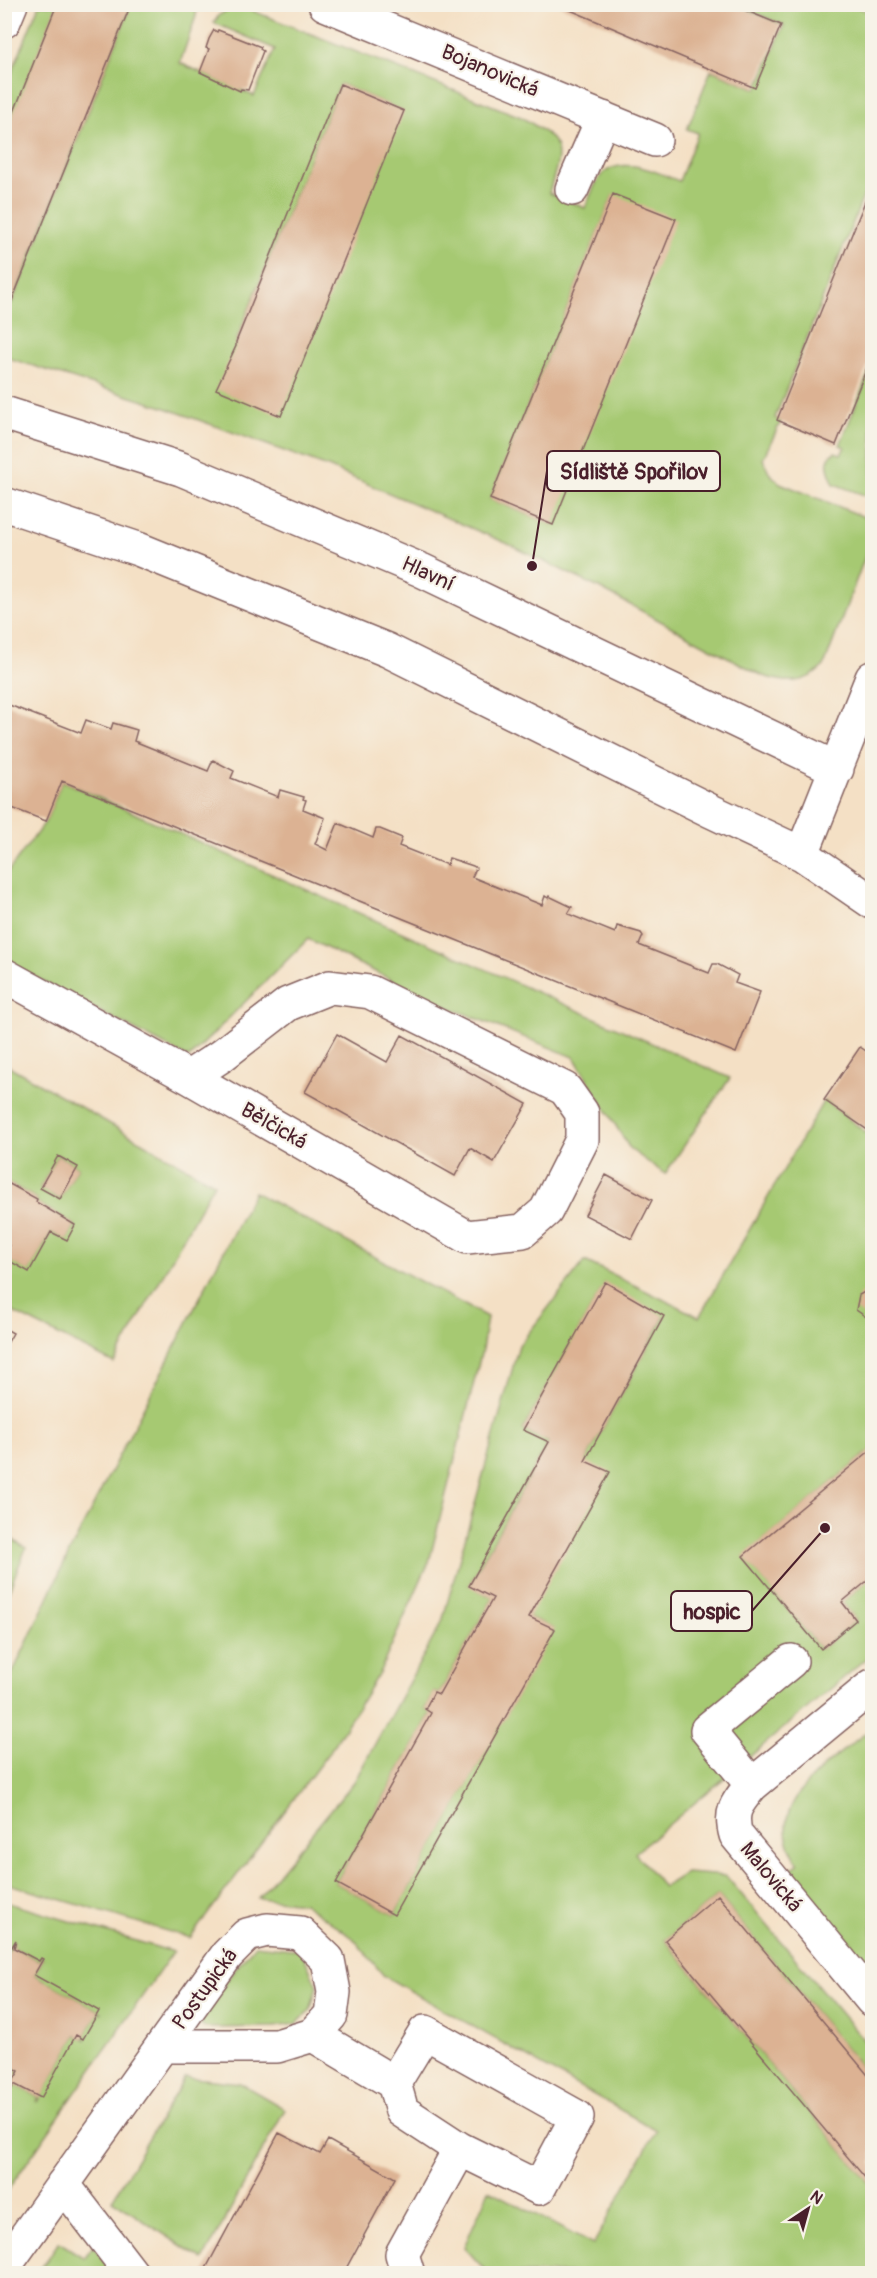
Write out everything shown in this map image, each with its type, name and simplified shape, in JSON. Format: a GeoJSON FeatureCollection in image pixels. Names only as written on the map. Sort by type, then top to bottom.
{"type":"FeatureCollection","features":[{"type":"Feature","properties":{"kind":"street"},"geometry":{"type":"LineString","coordinates":[[4,21],[11,4]]}},
{"type":"Feature","properties":{"kind":"street","name":"Bojanovická"},"geometry":{"type":"LineString","coordinates":[[325,4],[655,140]]}},
{"type":"Feature","properties":{"kind":"street"},"geometry":{"type":"LineString","coordinates":[[572,189],[603,118]]}},
{"type":"Feature","properties":{"kind":"street","name":"Hlavní"},"geometry":{"type":"LineString","coordinates":[[4,413],[181,469],[421,570],[837,769]]}},
{"type":"Feature","properties":{"kind":"street"},"geometry":{"type":"LineString","coordinates":[[4,504],[138,549],[387,650],[802,854],[873,902]]}},
{"type":"Feature","properties":{"kind":"street"},"geometry":{"type":"LineString","coordinates":[[802,854],[837,769],[866,713],[873,678]]}},
{"type":"Feature","properties":{"kind":"street","name":"Bělčická"},"geometry":{"type":"LineString","coordinates":[[4,975],[189,1077],[467,1237],[523,1231],[546,1211],[582,1140],[582,1113],[565,1089],[370,992],[330,987],[288,1005],[222,1056],[189,1077]]}},
{"type":"Feature","properties":{"kind":"street"},"geometry":{"type":"LineString","coordinates":[[752,1785],[707,1730],[791,1661]]}},
{"type":"Feature","properties":{"kind":"street","name":"Malovická"},"geometry":{"type":"LineString","coordinates":[[873,1686],[752,1785],[734,1810],[732,1822],[736,1835],[873,2000]]}},
{"type":"Feature","properties":{"kind":"street","name":"Postupická"},"geometry":{"type":"LineString","coordinates":[[4,2267],[227,1955],[247,1935],[267,1930],[300,1933],[328,1960],[334,1992],[331,2015],[313,2035],[278,2046],[164,2046]]}},
{"type":"Feature","properties":{"kind":"street"},"geometry":{"type":"LineString","coordinates":[[313,2035],[394,2083],[402,2111],[460,2149],[539,2188],[578,2117],[425,2032],[394,2083]]}},
{"type":"Feature","properties":{"kind":"street"},"geometry":{"type":"LineString","coordinates":[[408,2274],[402,2254],[460,2149]]}},
{"type":"Feature","properties":{"kind":"street"},"geometry":{"type":"LineString","coordinates":[[63,2184],[132,2274]]}},
{"type":"Feature","properties":{"kind":"green space"},"geometry":{"type":"Polygon","coordinates":[[[39,5],[57,5],[5,137],[5,89],[39,5]]]}},
{"type":"Feature","properties":{"kind":"green space"},"geometry":{"type":"Polygon","coordinates":[[[131,5],[197,5],[196,16],[180,63],[254,96],[275,49],[214,23],[219,15],[238,5],[521,117],[546,133],[557,147],[557,165],[549,193],[585,208],[599,178],[606,171],[615,167],[634,166],[679,181],[698,133],[687,129],[711,70],[757,89],[784,25],[736,5],[851,5],[872,13],[872,175],[775,418],[781,421],[763,459],[770,474],[780,483],[872,520],[872,538],[824,666],[803,680],[788,681],[763,676],[597,587],[506,543],[328,467],[163,407],[5,357],[5,301],[12,303],[131,5]],[[340,84],[236,341],[236,346],[403,111],[340,84]],[[613,195],[490,499],[553,525],[613,195]]]}},
{"type":"Feature","properties":{"kind":"green space"},"geometry":{"type":"Polygon","coordinates":[[[872,364],[872,498],[834,484],[828,462],[831,455],[835,452],[841,454],[845,447],[840,445],[872,364]]]}},
{"type":"Feature","properties":{"kind":"green space"},"geometry":{"type":"Polygon","coordinates":[[[62,781],[730,1078],[665,1174],[630,1149],[574,1057],[443,1005],[308,939],[189,1058],[5,962],[4,877],[46,821],[62,781]]]}},
{"type":"Feature","properties":{"kind":"green space"},"geometry":{"type":"Polygon","coordinates":[[[5,1064],[214,1183],[114,1363],[5,1308],[4,1258],[29,1271],[51,1232],[67,1239],[75,1225],[5,1181],[5,1064]],[[58,1156],[40,1188],[60,1199],[78,1167],[58,1156]]]}},
{"type":"Feature","properties":{"kind":"green space"},"geometry":{"type":"Polygon","coordinates":[[[824,1100],[872,1137],[872,1449],[744,1556],[821,1649],[856,1620],[842,1602],[872,1577],[872,1654],[635,1853],[664,1887],[686,1873],[726,1876],[872,2050],[872,2080],[718,1895],[665,1940],[872,2186],[872,2273],[488,2273],[464,2247],[489,2190],[593,2245],[656,2130],[384,1976],[353,1938],[303,1903],[258,1898],[354,1782],[442,1622],[519,1345],[585,1261],[699,1317],[824,1100]],[[605,1283],[523,1430],[549,1442],[469,1585],[493,1598],[439,1694],[434,1692],[425,1709],[431,1713],[336,1883],[394,1915],[554,1629],[529,1617],[585,1461],[664,1317],[605,1283]]]}},
{"type":"Feature","properties":{"kind":"green space"},"geometry":{"type":"Polygon","coordinates":[[[254,1192],[487,1317],[482,1350],[429,1562],[380,1671],[335,1744],[190,1938],[5,1883],[5,1689],[69,1553],[254,1192]]]}},
{"type":"Feature","properties":{"kind":"green space"},"geometry":{"type":"Polygon","coordinates":[[[5,1535],[26,1548],[5,1600],[5,1535]]]}},
{"type":"Feature","properties":{"kind":"green space"},"geometry":{"type":"Polygon","coordinates":[[[872,1728],[872,1767],[869,1770],[872,1774],[872,1970],[789,1870],[798,1864],[788,1842],[786,1825],[791,1808],[800,1792],[813,1777],[872,1728]]]}},
{"type":"Feature","properties":{"kind":"green space"},"geometry":{"type":"Polygon","coordinates":[[[5,1902],[173,1952],[5,2194],[5,2063],[19,2071],[10,2087],[12,2088],[14,2084],[39,2097],[38,2102],[76,2035],[87,2040],[84,2037],[98,2012],[102,2013],[34,1975],[43,1959],[39,1961],[14,1948],[14,1943],[5,1960],[5,1902]]]}},
{"type":"Feature","properties":{"kind":"green space"},"geometry":{"type":"Polygon","coordinates":[[[255,1945],[301,1950],[317,1986],[310,2011],[296,2024],[274,2027],[207,2028],[201,2025],[200,2013],[255,1945]]]}},
{"type":"Feature","properties":{"kind":"green space"},"geometry":{"type":"Polygon","coordinates":[[[185,2077],[240,2083],[285,2109],[203,2260],[112,2200],[185,2077]]]}},
{"type":"Feature","properties":{"kind":"green space"},"geometry":{"type":"Polygon","coordinates":[[[59,2242],[84,2258],[93,2246],[114,2274],[37,2274],[59,2242]]]}},
{"type":"Feature","properties":{"kind":"building"},"geometry":{"type":"Polygon","coordinates":[[[57,4],[131,4],[11,303],[4,301],[4,137],[57,4]]]}},
{"type":"Feature","properties":{"kind":"building"},"geometry":{"type":"Polygon","coordinates":[[[556,4],[730,4],[781,25],[755,88],[556,4]]]}},
{"type":"Feature","properties":{"kind":"building"},"geometry":{"type":"Polygon","coordinates":[[[214,30],[261,47],[263,51],[248,90],[241,89],[240,91],[200,72],[209,49],[206,48],[209,39],[214,30]]]}},
{"type":"Feature","properties":{"kind":"building"},"geometry":{"type":"Polygon","coordinates":[[[340,84],[404,111],[281,416],[216,389],[236,346],[340,84]]]}},
{"type":"Feature","properties":{"kind":"building"},"geometry":{"type":"Polygon","coordinates":[[[872,184],[872,355],[836,445],[777,420],[872,184]]]}},
{"type":"Feature","properties":{"kind":"building"},"geometry":{"type":"Polygon","coordinates":[[[613,194],[676,219],[553,525],[490,499],[613,194]]]}},
{"type":"Feature","properties":{"kind":"building"},"geometry":{"type":"Polygon","coordinates":[[[4,703],[81,733],[86,720],[111,729],[113,723],[137,730],[134,741],[208,771],[213,760],[234,771],[231,778],[278,797],[280,790],[304,797],[303,799],[306,800],[303,809],[325,818],[315,844],[327,850],[338,823],[373,838],[376,829],[380,829],[402,838],[399,846],[447,865],[449,858],[473,866],[476,868],[472,877],[542,905],[545,896],[548,898],[549,896],[572,907],[568,914],[615,933],[617,926],[641,933],[643,936],[639,945],[709,973],[713,964],[717,964],[738,975],[735,983],[760,992],[736,1053],[62,781],[46,821],[4,805],[4,703]]]}},
{"type":"Feature","properties":{"kind":"building"},"geometry":{"type":"Polygon","coordinates":[[[337,1034],[387,1062],[402,1035],[527,1104],[494,1162],[470,1148],[455,1176],[305,1092],[337,1034]]]}},
{"type":"Feature","properties":{"kind":"building"},"geometry":{"type":"Polygon","coordinates":[[[860,1047],[872,1055],[872,1133],[824,1100],[860,1047]]]}},
{"type":"Feature","properties":{"kind":"building"},"geometry":{"type":"Polygon","coordinates":[[[58,1156],[78,1167],[60,1199],[40,1188],[58,1156]]]}},
{"type":"Feature","properties":{"kind":"building"},"geometry":{"type":"Polygon","coordinates":[[[606,1175],[652,1200],[632,1239],[585,1215],[606,1175]]]}},
{"type":"Feature","properties":{"kind":"building"},"geometry":{"type":"Polygon","coordinates":[[[4,1181],[37,1199],[36,1202],[75,1225],[67,1240],[51,1232],[29,1272],[4,1258],[9,1246],[4,1244],[4,1181]]]}},
{"type":"Feature","properties":{"kind":"building"},"geometry":{"type":"Polygon","coordinates":[[[605,1282],[664,1316],[585,1461],[610,1472],[529,1617],[555,1629],[394,1915],[336,1883],[431,1713],[425,1709],[434,1692],[439,1694],[493,1598],[469,1586],[549,1442],[523,1430],[605,1282]]]}},
{"type":"Feature","properties":{"kind":"building"},"geometry":{"type":"Polygon","coordinates":[[[872,1288],[872,1321],[856,1310],[859,1295],[872,1288]]]}},
{"type":"Feature","properties":{"kind":"building"},"geometry":{"type":"Polygon","coordinates":[[[4,1328],[13,1333],[4,1349],[4,1328]]]}},
{"type":"Feature","properties":{"kind":"building"},"geometry":{"type":"Polygon","coordinates":[[[872,1449],[872,1577],[842,1602],[856,1620],[821,1649],[743,1556],[872,1449]]]}},
{"type":"Feature","properties":{"kind":"building"},"geometry":{"type":"Polygon","coordinates":[[[718,1895],[872,2080],[872,2186],[665,1940],[718,1895]]]}},
{"type":"Feature","properties":{"kind":"building"},"geometry":{"type":"Polygon","coordinates":[[[16,1940],[14,1948],[39,1961],[43,1959],[34,1975],[99,2011],[83,2039],[76,2035],[41,2098],[14,2084],[12,2088],[10,2086],[19,2071],[4,2063],[4,1960],[16,1940]]]}},
{"type":"Feature","properties":{"kind":"building"},"geometry":{"type":"Polygon","coordinates":[[[279,2133],[320,2154],[328,2140],[395,2178],[343,2274],[203,2274],[279,2133]]]}},
{"type":"Feature","properties":{"kind":"place","name":"Sídliště Spořilov"},"geometry":{"type":"Point","coordinates":[532,566]}},
{"type":"Feature","properties":{"kind":"place","name":"hospic"},"geometry":{"type":"Point","coordinates":[825,1528]}}]}
